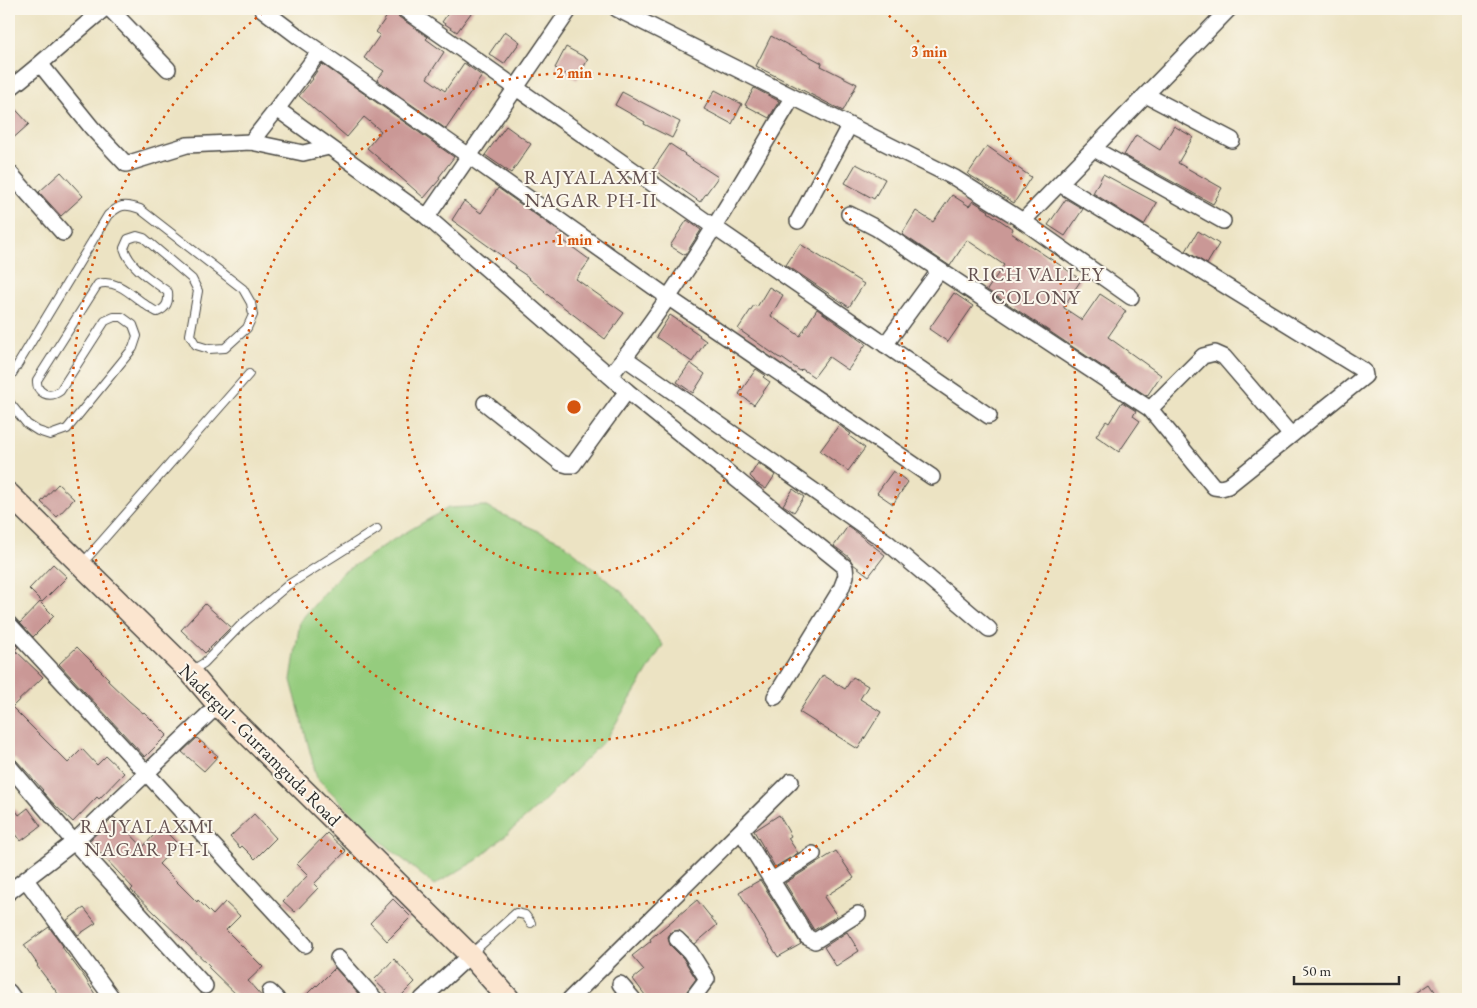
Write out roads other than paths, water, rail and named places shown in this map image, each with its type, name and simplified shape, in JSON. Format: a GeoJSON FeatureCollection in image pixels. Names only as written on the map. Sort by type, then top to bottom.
{"type":"FeatureCollection","features":[{"type":"Feature","properties":{"kind":"main road","name":"Nadergul - Gurramguda Road"},"geometry":{"type":"LineString","coordinates":[[9,494],[80,566],[190,672],[218,705],[470,955],[509,999]]}},
{"type":"Feature","properties":{"kind":"street"},"geometry":{"type":"LineString","coordinates":[[9,89],[104,9]]}},
{"type":"Feature","properties":{"kind":"street"},"geometry":{"type":"LineString","coordinates":[[110,9],[168,69]]}},
{"type":"Feature","properties":{"kind":"street"},"geometry":{"type":"LineString","coordinates":[[262,9],[319,52],[669,298],[932,477]]}},
{"type":"Feature","properties":{"kind":"street"},"geometry":{"type":"LineString","coordinates":[[404,9],[714,227],[989,416]]}},
{"type":"Feature","properties":{"kind":"street"},"geometry":{"type":"LineString","coordinates":[[427,217],[570,9]]}},
{"type":"Feature","properties":{"kind":"street"},"geometry":{"type":"LineString","coordinates":[[617,9],[955,178],[1023,221],[1131,297]]}},
{"type":"Feature","properties":{"kind":"street"},"geometry":{"type":"LineString","coordinates":[[1023,221],[1229,9]]}},
{"type":"Feature","properties":{"kind":"street"},"geometry":{"type":"LineString","coordinates":[[251,142],[319,52]]}},
{"type":"Feature","properties":{"kind":"street"},"geometry":{"type":"LineString","coordinates":[[41,64],[92,128],[126,164],[187,145],[251,142],[303,153],[329,147]]}},
{"type":"Feature","properties":{"kind":"street"},"geometry":{"type":"LineString","coordinates":[[1146,96],[1232,140]]}},
{"type":"Feature","properties":{"kind":"street"},"geometry":{"type":"LineString","coordinates":[[610,376],[669,298],[792,98]]}},
{"type":"Feature","properties":{"kind":"street"},"geometry":{"type":"LineString","coordinates":[[277,109],[427,217],[627,391],[845,568],[846,576],[840,589],[775,696]]}},
{"type":"Feature","properties":{"kind":"street"},"geometry":{"type":"LineString","coordinates":[[798,221],[849,126]]}},
{"type":"Feature","properties":{"kind":"street"},"geometry":{"type":"LineString","coordinates":[[1094,149],[1223,221]]}},
{"type":"Feature","properties":{"kind":"street"},"geometry":{"type":"LineString","coordinates":[[12,180],[63,233]]}},
{"type":"Feature","properties":{"kind":"street"},"geometry":{"type":"LineString","coordinates":[[849,214],[876,228],[1150,410],[1214,487],[1222,488],[1228,486],[1290,434],[1365,376],[1364,371],[1060,184]]}},
{"type":"Feature","properties":{"kind":"street"},"geometry":{"type":"LineString","coordinates":[[885,345],[939,271]]}},
{"type":"Feature","properties":{"kind":"street"},"geometry":{"type":"LineString","coordinates":[[1150,410],[1203,356],[1215,354],[1224,357],[1290,434]]}},
{"type":"Feature","properties":{"kind":"street"},"geometry":{"type":"LineString","coordinates":[[624,358],[888,544],[989,629]]}},
{"type":"Feature","properties":{"kind":"street"},"geometry":{"type":"LineString","coordinates":[[485,403],[561,463],[573,465],[627,391]]}},
{"type":"Feature","properties":{"kind":"street"},"geometry":{"type":"LineString","coordinates":[[9,624],[305,945]]}},
{"type":"Feature","properties":{"kind":"street"},"geometry":{"type":"LineString","coordinates":[[9,892],[74,842],[218,705]]}},
{"type":"Feature","properties":{"kind":"street"},"geometry":{"type":"LineString","coordinates":[[12,775],[205,986]]}},
{"type":"Feature","properties":{"kind":"street"},"geometry":{"type":"LineString","coordinates":[[570,999],[741,832],[791,780]]}},
{"type":"Feature","properties":{"kind":"street"},"geometry":{"type":"LineString","coordinates":[[741,832],[807,937],[815,941],[858,914]]}},
{"type":"Feature","properties":{"kind":"street"},"geometry":{"type":"LineString","coordinates":[[772,880],[813,854]]}},
{"type":"Feature","properties":{"kind":"street"},"geometry":{"type":"LineString","coordinates":[[26,880],[113,999]]}},
{"type":"Feature","properties":{"kind":"street"},"geometry":{"type":"LineString","coordinates":[[677,939],[690,952],[706,979],[692,999]]}},
{"type":"Feature","properties":{"kind":"street"},"geometry":{"type":"LineString","coordinates":[[422,999],[470,955]]}},
{"type":"Feature","properties":{"kind":"street"},"geometry":{"type":"LineString","coordinates":[[338,958],[375,999]]}},
{"type":"Feature","properties":{"kind":"street"},"geometry":{"type":"LineString","coordinates":[[620,984],[633,999]]}},
{"type":"Feature","properties":{"kind":"street"},"geometry":{"type":"LineString","coordinates":[[9,992],[14,999]]}},
{"type":"Feature","properties":{"kind":"lane"},"geometry":{"type":"LineString","coordinates":[[9,379],[108,215],[118,207],[129,205],[140,209],[243,290],[251,303],[253,315],[247,328],[225,348],[209,349],[196,345],[190,335],[198,291],[192,279],[144,238],[137,236],[128,239],[124,248],[127,258],[168,292],[168,304],[163,310],[157,312],[146,307],[116,284],[106,282],[98,284],[36,380],[38,389],[41,393],[48,395],[54,395],[60,391],[105,322],[114,316],[122,317],[133,325],[137,336],[134,348],[67,429],[50,435],[38,431],[27,424],[9,402]]}},
{"type":"Feature","properties":{"kind":"lane"},"geometry":{"type":"LineString","coordinates":[[80,566],[249,374]]}},
{"type":"Feature","properties":{"kind":"lane"},"geometry":{"type":"LineString","coordinates":[[190,672],[204,664],[241,625],[288,585],[377,528]]}},
{"type":"Feature","properties":{"kind":"lane"},"geometry":{"type":"LineString","coordinates":[[470,955],[516,913],[525,915],[532,923]]}},
{"type":"Feature","properties":{"kind":"district","name":"RAJYALAXMI NAGAR PH-II"},"geometry":{"type":"Point","coordinates":[591,188]}},
{"type":"Feature","properties":{"kind":"district","name":"RICH VALLEY COLONY"},"geometry":{"type":"Point","coordinates":[1036,286]}},
{"type":"Feature","properties":{"kind":"district","name":"RAJYALAXMI NAGAR PH-I"},"geometry":{"type":"Point","coordinates":[147,838]}}]}
